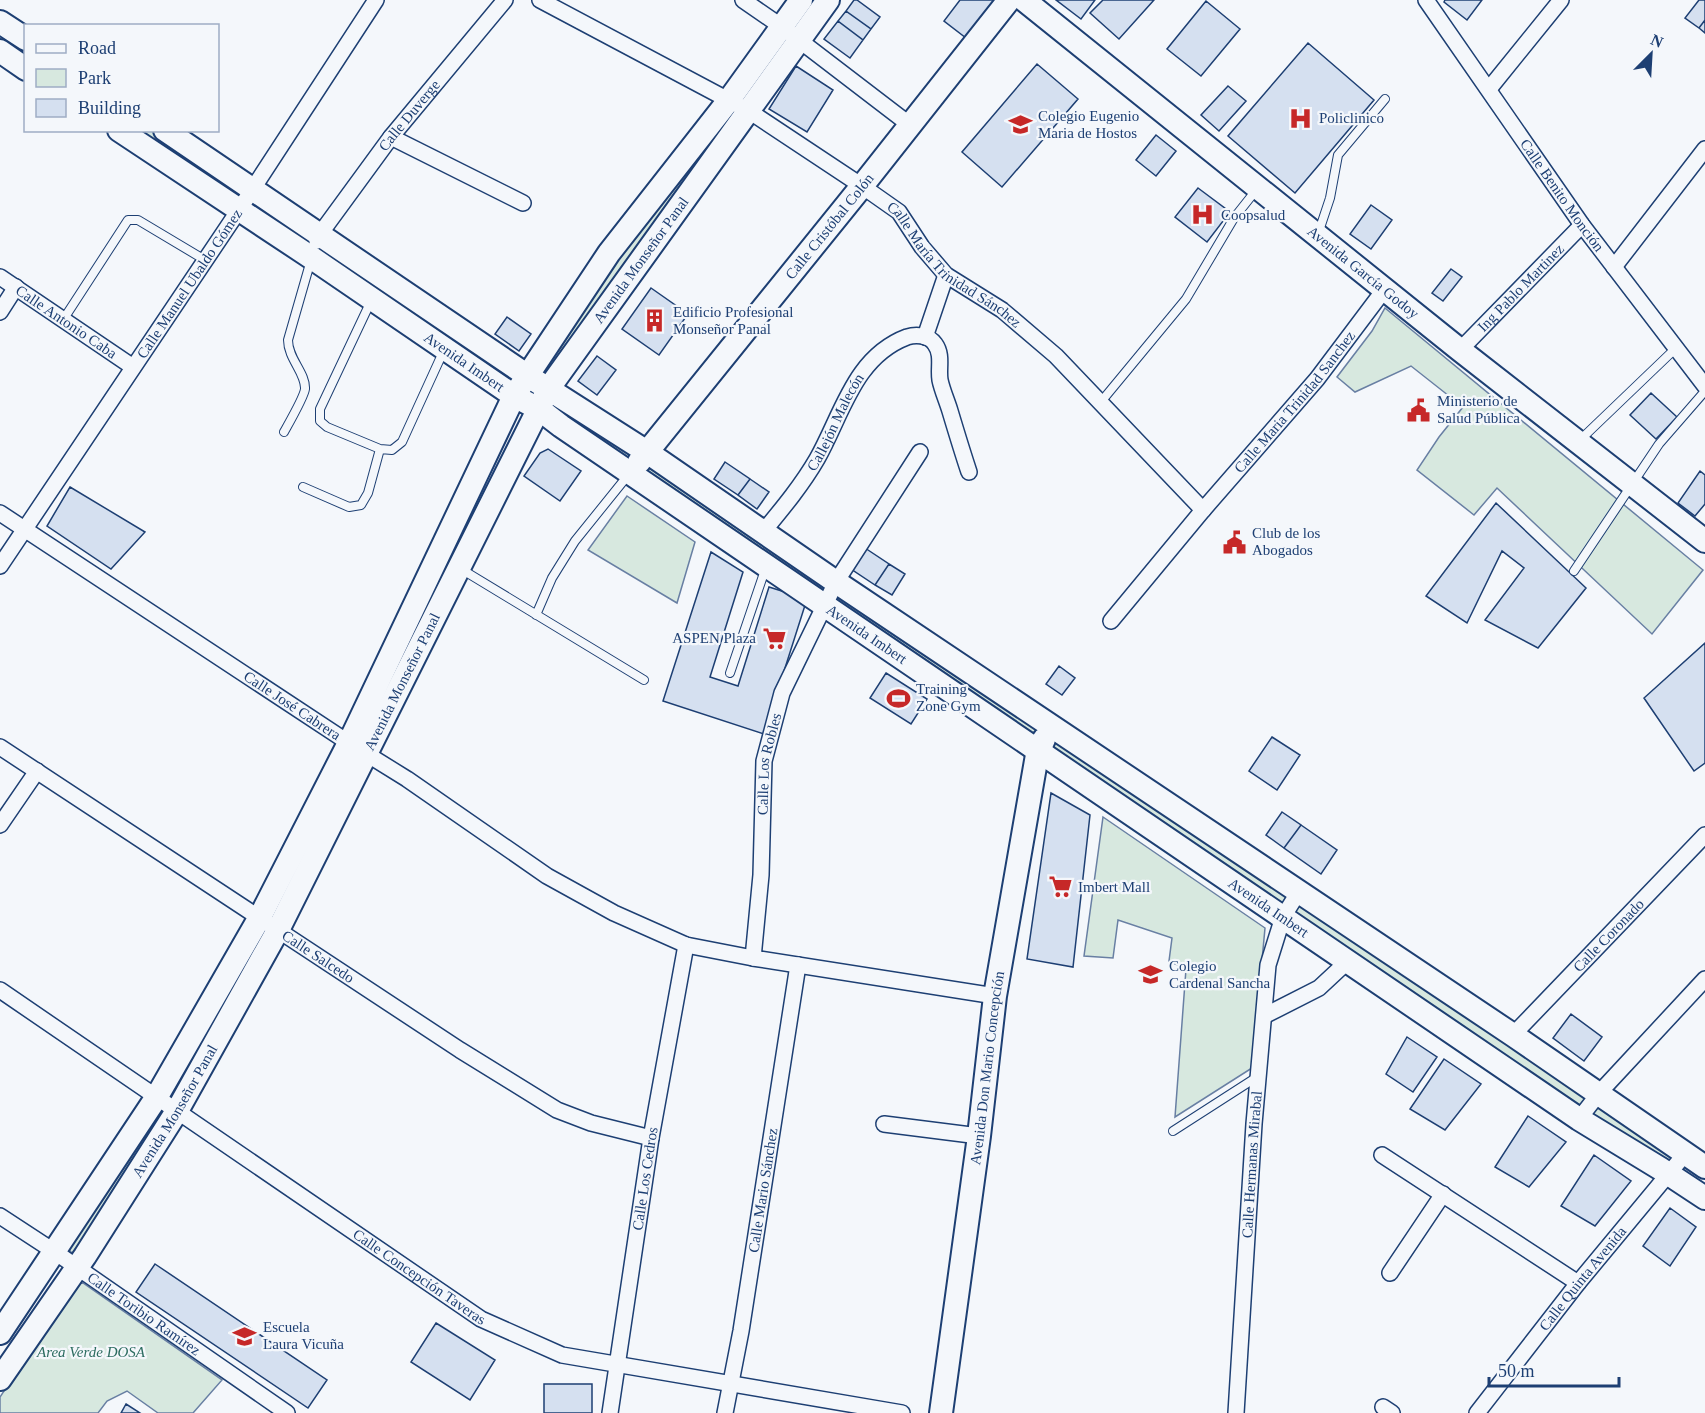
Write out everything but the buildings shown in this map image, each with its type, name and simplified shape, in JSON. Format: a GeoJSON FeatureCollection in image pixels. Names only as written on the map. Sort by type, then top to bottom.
{"type":"FeatureCollection","features":[{"type":"Feature","properties":{"kind":"main road","name":"Avenida Monseñor Panal"},"geometry":{"type":"LineString","coordinates":[[0,1379],[77,1267],[177,1111],[358,749],[459,568],[549,388],[749,111],[791,34],[801,0]]}},
{"type":"Feature","properties":{"kind":"main road","name":"Avenida Monseñor Panal"},"geometry":{"type":"LineString","coordinates":[[358,749],[514,396],[609,253],[729,99],[791,34],[828,0]]}},
{"type":"Feature","properties":{"kind":"main road","name":"Calle Cristóbal Colón"},"geometry":{"type":"LineString","coordinates":[[630,473],[1009,0]]}},
{"type":"Feature","properties":{"kind":"main road","name":"Avenida García Godoy"},"geometry":{"type":"LineString","coordinates":[[1024,0],[1384,290],[1705,540]]}},
{"type":"Feature","properties":{"kind":"main road"},"geometry":{"type":"LineString","coordinates":[[0,22],[24,38]]}},
{"type":"Feature","properties":{"kind":"main road"},"geometry":{"type":"LineString","coordinates":[[1,55],[24,68]]}},
{"type":"Feature","properties":{"kind":"main road","name":"Avenida Imbert"},"geometry":{"type":"LineString","coordinates":[[122,132],[312,258],[444,350],[514,396],[539,409],[1579,1119],[1705,1198]]}},
{"type":"Feature","properties":{"kind":"main road","name":"Avenida Imbert"},"geometry":{"type":"LineString","coordinates":[[168,132],[528,376],[647,452],[1298,893],[1513,1035],[1597,1095],[1705,1167]]}},
{"type":"Feature","properties":{"kind":"main road","name":"Avenida Don Mario Concepción"},"geometry":{"type":"LineString","coordinates":[[941,1413],[979,1136],[995,996],[1038,750],[1052,727]]}},
{"type":"Feature","properties":{"kind":"main road","name":"Avenida Monseñor Panal"},"geometry":{"type":"LineString","coordinates":[[0,1333],[269,923]]}},
{"type":"Feature","properties":{"kind":"street","name":"Calle Manuel Ubaldo Gómez"},"geometry":{"type":"LineString","coordinates":[[0,566],[376,0]]}},
{"type":"Feature","properties":{"kind":"street","name":"Calle Duverge"},"geometry":{"type":"LineString","coordinates":[[312,258],[320,234],[391,137],[504,0]]}},
{"type":"Feature","properties":{"kind":"street","name":"Calle María Trinidad Sánchez"},"geometry":{"type":"LineString","coordinates":[[540,0],[729,99],[899,212],[934,263],[946,275],[1002,310],[1056,356],[1203,510]]}},
{"type":"Feature","properties":{"kind":"street"},"geometry":{"type":"LineString","coordinates":[[743,0],[910,125]]}},
{"type":"Feature","properties":{"kind":"street","name":"Calle Benito Monción"},"geometry":{"type":"LineString","coordinates":[[1426,0],[1582,225],[1705,386]]}},
{"type":"Feature","properties":{"kind":"street"},"geometry":{"type":"LineString","coordinates":[[1489,88],[1561,0]]}},
{"type":"Feature","properties":{"kind":"street"},"geometry":{"type":"LineString","coordinates":[[391,137],[523,203]]}},
{"type":"Feature","properties":{"kind":"street"},"geometry":{"type":"LineString","coordinates":[[1614,267],[1705,149]]}},
{"type":"Feature","properties":{"kind":"street","name":"Ing Pablo Martinez"},"geometry":{"type":"LineString","coordinates":[[1460,350],[1582,225]]}},
{"type":"Feature","properties":{"kind":"street"},"geometry":{"type":"LineString","coordinates":[[946,275],[925,337],[936,346],[939,353],[940,379],[969,472]]}},
{"type":"Feature","properties":{"kind":"street","name":"Calle Antonio Caba"},"geometry":{"type":"LineString","coordinates":[[0,277],[133,367]]}},
{"type":"Feature","properties":{"kind":"street"},"geometry":{"type":"LineString","coordinates":[[0,312],[16,287]]}},
{"type":"Feature","properties":{"kind":"street","name":"Calle Maria Trinidad Sanchez"},"geometry":{"type":"LineString","coordinates":[[1111,621],[1203,510],[1317,379],[1384,290]]}},
{"type":"Feature","properties":{"kind":"street","name":"Callejón Malecón"},"geometry":{"type":"LineString","coordinates":[[763,532],[818,457],[839,412],[865,368],[879,353],[897,341],[910,336],[925,337]]}},
{"type":"Feature","properties":{"kind":"street","name":"Calle Los Robles"},"geometry":{"type":"LineString","coordinates":[[753,958],[761,875],[764,761],[782,693],[836,582],[920,452]]}},
{"type":"Feature","properties":{"kind":"street","name":"Calle José Cabrera"},"geometry":{"type":"LineString","coordinates":[[0,513],[407,779],[547,876],[614,913],[686,945],[753,958],[995,996]]}},
{"type":"Feature","properties":{"kind":"street","name":"Calle Salcedo"},"geometry":{"type":"LineString","coordinates":[[0,747],[460,1050],[557,1110],[591,1123],[651,1138]]}},
{"type":"Feature","properties":{"kind":"street"},"geometry":{"type":"LineString","coordinates":[[0,825],[37,771]]}},
{"type":"Feature","properties":{"kind":"street","name":"Calle Coronado"},"geometry":{"type":"LineString","coordinates":[[1513,1035],[1705,835]]}},
{"type":"Feature","properties":{"kind":"street","name":"Calle Hermanas Mirabal"},"geometry":{"type":"LineString","coordinates":[[1236,1413],[1254,1124],[1268,965],[1283,917],[1298,893]]}},
{"type":"Feature","properties":{"kind":"street","name":"Calle Los Cedros"},"geometry":{"type":"LineString","coordinates":[[610,1413],[651,1138],[686,945]]}},
{"type":"Feature","properties":{"kind":"street"},"geometry":{"type":"LineString","coordinates":[[1264,1016],[1319,988],[1347,961]]}},
{"type":"Feature","properties":{"kind":"street","name":"Calle Mario Sánchez"},"geometry":{"type":"LineString","coordinates":[[725,1413],[743,1319],[798,964]]}},
{"type":"Feature","properties":{"kind":"street"},"geometry":{"type":"LineString","coordinates":[[1579,1119],[1597,1095],[1705,979]]}},
{"type":"Feature","properties":{"kind":"street","name":"Calle Concepción Taveras"},"geometry":{"type":"LineString","coordinates":[[0,990],[481,1319],[562,1355],[902,1413]]}},
{"type":"Feature","properties":{"kind":"street"},"geometry":{"type":"LineString","coordinates":[[884,1124],[979,1136]]}},
{"type":"Feature","properties":{"kind":"street","name":"Calle Quinta Avenida"},"geometry":{"type":"LineString","coordinates":[[1477,1413],[1578,1283],[1685,1154]]}},
{"type":"Feature","properties":{"kind":"street"},"geometry":{"type":"LineString","coordinates":[[1382,1155],[1578,1283]]}},
{"type":"Feature","properties":{"kind":"street"},"geometry":{"type":"LineString","coordinates":[[1390,1273],[1443,1194]]}},
{"type":"Feature","properties":{"kind":"street","name":"Calle Toribio Ramírez"},"geometry":{"type":"LineString","coordinates":[[0,1216],[287,1413]]}},
{"type":"Feature","properties":{"kind":"lane"},"geometry":{"type":"LineString","coordinates":[[1317,236],[1330,198],[1338,155],[1385,99]]}},
{"type":"Feature","properties":{"kind":"lane"},"geometry":{"type":"LineString","coordinates":[[1100,403],[1186,299],[1234,218],[1258,188]]}},
{"type":"Feature","properties":{"kind":"lane"},"geometry":{"type":"LineString","coordinates":[[63,320],[128,220],[138,220],[205,260]]}},
{"type":"Feature","properties":{"kind":"lane"},"geometry":{"type":"LineString","coordinates":[[284,432],[305,389],[288,351],[288,340],[312,258]]}},
{"type":"Feature","properties":{"kind":"lane"},"geometry":{"type":"LineString","coordinates":[[372,300],[320,409],[320,421],[327,427],[380,449],[392,450],[402,442],[444,350]]}},
{"type":"Feature","properties":{"kind":"lane"},"geometry":{"type":"LineString","coordinates":[[1578,442],[1676,348]]}},
{"type":"Feature","properties":{"kind":"lane"},"geometry":{"type":"LineString","coordinates":[[1574,571],[1659,444],[1705,391]]}},
{"type":"Feature","properties":{"kind":"lane"},"geometry":{"type":"LineString","coordinates":[[303,487],[349,507],[361,505],[368,494],[380,449]]}},
{"type":"Feature","properties":{"kind":"lane"},"geometry":{"type":"LineString","coordinates":[[537,615],[552,578],[575,541],[630,473]]}},
{"type":"Feature","properties":{"kind":"lane"},"geometry":{"type":"LineString","coordinates":[[730,673],[766,565]]}},
{"type":"Feature","properties":{"kind":"lane"},"geometry":{"type":"LineString","coordinates":[[459,568],[644,680]]}},
{"type":"Feature","properties":{"kind":"lane"},"geometry":{"type":"LineString","coordinates":[[1173,1131],[1260,1075]]}},
{"type":"Feature","properties":{"kind":"green space"},"geometry":{"type":"Polygon","coordinates":[[[731,108],[739,114],[550,379],[538,371],[582,305],[731,108]]]}},
{"type":"Feature","properties":{"kind":"green space"},"geometry":{"type":"Polygon","coordinates":[[[129,132],[159,132],[245,188],[237,204],[129,132]]]}},
{"type":"Feature","properties":{"kind":"green space"},"geometry":{"type":"Polygon","coordinates":[[[1385,308],[1703,570],[1652,634],[1497,488],[1474,515],[1417,470],[1463,407],[1411,366],[1355,392],[1337,377],[1372,331],[1385,308]]]}},
{"type":"Feature","properties":{"kind":"green space"},"geometry":{"type":"Polygon","coordinates":[[[557,399],[633,452],[626,461],[548,409],[557,399]]]}},
{"type":"Feature","properties":{"kind":"green space"},"geometry":{"type":"Polygon","coordinates":[[[647,462],[830,585],[821,598],[638,472],[647,462]]]}},
{"type":"Feature","properties":{"kind":"green space"},"geometry":{"type":"Polygon","coordinates":[[[627,496],[695,542],[677,603],[588,550],[627,496]]]}},
{"type":"Feature","properties":{"kind":"green space"},"geometry":{"type":"Polygon","coordinates":[[[841,594],[1041,729],[1033,742],[831,604],[841,594]]]}},
{"type":"Feature","properties":{"kind":"green space"},"geometry":{"type":"Polygon","coordinates":[[[1054,737],[1288,894],[1279,908],[1047,749],[1054,737]]]}},
{"type":"Feature","properties":{"kind":"green space"},"geometry":{"type":"Polygon","coordinates":[[[1103,817],[1265,928],[1252,1068],[1175,1117],[1186,969],[1169,961],[1172,938],[1118,920],[1113,958],[1084,956],[1103,817]]]}},
{"type":"Feature","properties":{"kind":"green space"},"geometry":{"type":"Polygon","coordinates":[[[1298,902],[1588,1098],[1578,1113],[1292,915],[1298,902]]]}},
{"type":"Feature","properties":{"kind":"green space"},"geometry":{"type":"Polygon","coordinates":[[[1600,1105],[1678,1155],[1668,1165],[1589,1117],[1600,1105]]]}},
{"type":"Feature","properties":{"kind":"green space"},"geometry":{"type":"Polygon","coordinates":[[[157,1110],[168,1114],[75,1256],[65,1246],[157,1110]]]}},
{"type":"Feature","properties":{"kind":"green space","name":"Area Verde DOSA"},"geometry":{"type":"Polygon","coordinates":[[[83,1283],[222,1380],[193,1413],[158,1413],[127,1391],[107,1401],[98,1413],[0,1413],[0,1397],[74,1284],[83,1283]]]}},
{"type":"Feature","properties":{"kind":"place","name":"Policlinico"},"geometry":{"type":"Point","coordinates":[1301,118]}},
{"type":"Feature","properties":{"kind":"place","name":"Colegio Eugenio Maria de Hostos"},"geometry":{"type":"Point","coordinates":[1020,125]}},
{"type":"Feature","properties":{"kind":"place","name":"Coopsalud"},"geometry":{"type":"Point","coordinates":[1203,215]}},
{"type":"Feature","properties":{"kind":"place","name":"Edificio Profesional Monseñor Panal"},"geometry":{"type":"Point","coordinates":[655,321]}},
{"type":"Feature","properties":{"kind":"place","name":"Ministerio de Salud Pública"},"geometry":{"type":"Point","coordinates":[1419,410]}},
{"type":"Feature","properties":{"kind":"place","name":"Club de los Abogados"},"geometry":{"type":"Point","coordinates":[1234,542]}},
{"type":"Feature","properties":{"kind":"place","name":"ASPEN Plaza"},"geometry":{"type":"Point","coordinates":[774,638]}},
{"type":"Feature","properties":{"kind":"place","name":"Training Zone Gym"},"geometry":{"type":"Point","coordinates":[898,698]}},
{"type":"Feature","properties":{"kind":"place","name":"Imbert Mall"},"geometry":{"type":"Point","coordinates":[1060,887]}},
{"type":"Feature","properties":{"kind":"place","name":"Colegio Cardenal Sancha"},"geometry":{"type":"Point","coordinates":[1151,975]}},
{"type":"Feature","properties":{"kind":"place","name":"Escuela Laura Vicuña"},"geometry":{"type":"Point","coordinates":[245,1336]}}]}
